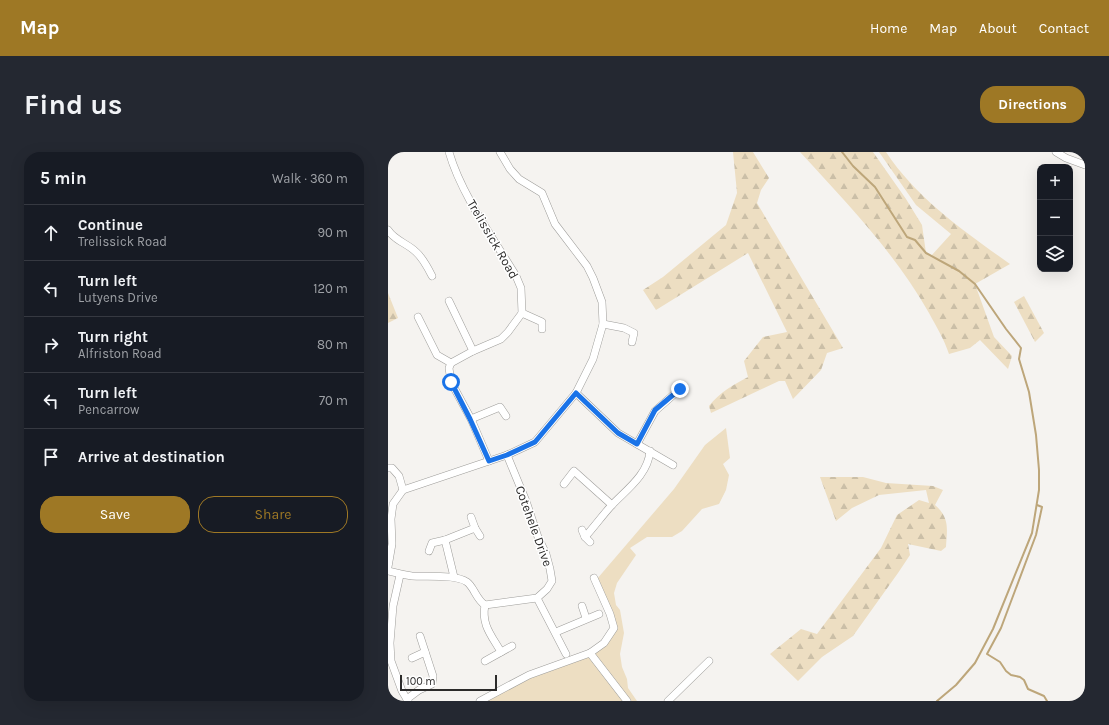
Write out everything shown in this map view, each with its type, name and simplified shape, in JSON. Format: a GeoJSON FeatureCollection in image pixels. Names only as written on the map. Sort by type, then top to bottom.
{"type":"FeatureCollection","features":[{"type":"Feature","properties":{"kind":"street","name":"Trelissick Road"},"geometry":{"type":"LineString","coordinates":[[449,152],[457,174],[470,199],[521,288],[522,313]]}},
{"type":"Feature","properties":{"kind":"street"},"geometry":{"type":"LineString","coordinates":[[388,567],[392,544],[391,519],[393,504],[403,490],[507,455],[535,442],[576,393],[593,359],[603,324],[602,302],[587,266],[555,224],[542,193],[519,179],[510,169],[500,152]]}},
{"type":"Feature","properties":{"kind":"street"},"geometry":{"type":"LineString","coordinates":[[1056,152],[1066,158],[1085,165]]}},
{"type":"Feature","properties":{"kind":"street"},"geometry":{"type":"LineString","coordinates":[[388,230],[398,241],[421,256],[432,276]]}},
{"type":"Feature","properties":{"kind":"street"},"geometry":{"type":"LineString","coordinates":[[449,302],[473,351]]}},
{"type":"Feature","properties":{"kind":"street"},"geometry":{"type":"LineString","coordinates":[[489,461],[451,382],[449,368],[451,363],[500,339],[508,332],[522,313],[544,323]]}},
{"type":"Feature","properties":{"kind":"street"},"geometry":{"type":"LineString","coordinates":[[418,318],[437,355],[451,363]]}},
{"type":"Feature","properties":{"kind":"street"},"geometry":{"type":"LineString","coordinates":[[603,324],[624,328],[634,333],[641,331]]}},
{"type":"Feature","properties":{"kind":"street"},"geometry":{"type":"LineString","coordinates":[[632,342],[634,333]]}},
{"type":"Feature","properties":{"kind":"street"},"geometry":{"type":"LineString","coordinates":[[637,444],[655,410],[680,389]]}},
{"type":"Feature","properties":{"kind":"street"},"geometry":{"type":"LineString","coordinates":[[576,393],[618,433],[673,465]]}},
{"type":"Feature","properties":{"kind":"street"},"geometry":{"type":"LineString","coordinates":[[498,399],[500,407],[506,416]]}},
{"type":"Feature","properties":{"kind":"street"},"geometry":{"type":"LineString","coordinates":[[470,419],[500,407]]}},
{"type":"Feature","properties":{"kind":"street"},"geometry":{"type":"LineString","coordinates":[[582,530],[588,539],[612,505],[628,490],[644,469],[649,460],[650,451]]}},
{"type":"Feature","properties":{"kind":"street","name":"Cotehele Drive"},"geometry":{"type":"LineString","coordinates":[[507,455],[538,537],[546,554],[550,568],[552,581],[548,589],[537,598]]}},
{"type":"Feature","properties":{"kind":"street"},"geometry":{"type":"LineString","coordinates":[[388,468],[392,468],[399,476],[403,490]]}},
{"type":"Feature","properties":{"kind":"street"},"geometry":{"type":"LineString","coordinates":[[564,484],[574,471],[612,505]]}},
{"type":"Feature","properties":{"kind":"street"},"geometry":{"type":"LineString","coordinates":[[471,517],[480,536]]}},
{"type":"Feature","properties":{"kind":"street"},"geometry":{"type":"LineString","coordinates":[[429,551],[432,543],[445,540],[475,528]]}},
{"type":"Feature","properties":{"kind":"street"},"geometry":{"type":"LineString","coordinates":[[445,540],[454,577]]}},
{"type":"Feature","properties":{"kind":"street"},"geometry":{"type":"LineString","coordinates":[[388,571],[400,575],[454,577],[467,582],[480,602],[485,606],[537,598],[556,632],[566,654]]}},
{"type":"Feature","properties":{"kind":"street"},"geometry":{"type":"LineString","coordinates":[[400,575],[390,606],[389,661],[407,700],[419,690],[432,684],[433,676],[420,636]]}},
{"type":"Feature","properties":{"kind":"street"},"geometry":{"type":"LineString","coordinates":[[480,701],[529,675],[590,653],[604,643],[614,628],[610,614],[594,578]]}},
{"type":"Feature","properties":{"kind":"street"},"geometry":{"type":"LineString","coordinates":[[485,606],[484,614],[486,627],[501,652]]}},
{"type":"Feature","properties":{"kind":"street"},"geometry":{"type":"LineString","coordinates":[[582,606],[586,618]]}},
{"type":"Feature","properties":{"kind":"street"},"geometry":{"type":"LineString","coordinates":[[556,632],[586,618],[599,614]]}},
{"type":"Feature","properties":{"kind":"street"},"geometry":{"type":"LineString","coordinates":[[485,661],[512,646]]}},
{"type":"Feature","properties":{"kind":"street"},"geometry":{"type":"LineString","coordinates":[[412,658],[425,652]]}},
{"type":"Feature","properties":{"kind":"street"},"geometry":{"type":"LineString","coordinates":[[590,653],[627,701]]}},
{"type":"Feature","properties":{"kind":"street"},"geometry":{"type":"LineString","coordinates":[[668,701],[709,661]]}},
{"type":"Feature","properties":{"kind":"green space"},"geometry":{"type":"Polygon","coordinates":[[[733,152],[753,152],[769,178],[761,190],[757,203],[843,348],[827,353],[821,370],[793,399],[785,381],[779,381],[711,413],[709,406],[722,393],[748,377],[744,361],[763,337],[787,332],[748,253],[656,310],[643,290],[663,277],[726,225],[737,193],[733,152]]]}},
{"type":"Feature","properties":{"kind":"green space"},"geometry":{"type":"Polygon","coordinates":[[[800,152],[873,152],[906,199],[922,225],[926,253],[931,256],[951,234],[916,205],[879,152],[886,152],[898,169],[927,200],[959,227],[1010,264],[975,284],[994,337],[1012,356],[1008,369],[980,340],[970,348],[949,354],[929,313],[901,270],[869,229],[800,152]]]}},
{"type":"Feature","properties":{"kind":"green space"},"geometry":{"type":"Polygon","coordinates":[[[388,293],[398,318],[388,323],[388,293]]]}},
{"type":"Feature","properties":{"kind":"green space"},"geometry":{"type":"Polygon","coordinates":[[[1024,296],[1044,333],[1035,342],[1014,302],[1024,296]]]}},
{"type":"Feature","properties":{"kind":"green space"},"geometry":{"type":"Polygon","coordinates":[[[726,428],[730,458],[723,464],[729,475],[726,490],[719,504],[702,509],[682,531],[672,537],[647,537],[630,548],[636,555],[617,583],[614,593],[616,605],[620,610],[624,633],[620,654],[622,667],[627,679],[628,688],[637,701],[629,701],[592,654],[616,630],[597,579],[674,489],[705,445],[726,428]]]}},
{"type":"Feature","properties":{"kind":"green space"},"geometry":{"type":"Polygon","coordinates":[[[820,477],[863,477],[886,483],[933,486],[943,490],[935,505],[945,519],[947,529],[946,547],[941,551],[908,544],[910,555],[853,636],[822,657],[798,681],[770,654],[801,629],[817,634],[881,548],[897,515],[919,500],[929,503],[926,490],[879,495],[852,508],[836,521],[820,477]]]}},
{"type":"Feature","properties":{"kind":"green space"},"geometry":{"type":"Polygon","coordinates":[[[589,657],[623,701],[486,701],[531,678],[589,657]]]}},
{"type":"Feature","properties":{"kind":"waterway"},"geometry":{"type":"LineString","coordinates":[[842,152],[853,166],[875,187],[907,237],[915,240],[926,253],[959,271],[975,284],[1021,348],[1019,359],[1029,392],[1036,435],[1039,470],[1039,490],[1032,533],[993,629],[975,663],[956,685],[937,701]]}},
{"type":"Feature","properties":{"kind":"waterway"},"geometry":{"type":"LineString","coordinates":[[1037,505],[1042,507],[1036,535],[1001,628],[987,654],[1000,662],[1006,671],[1011,675],[1020,677],[1024,680],[1028,689],[1044,696],[1047,701]]}},
{"type":"Feature","properties":{"kind":"route"},"geometry":{"type":"LineString","coordinates":[[451,382],[489,461],[524,448],[535,442],[576,393],[618,433],[637,444],[655,410],[680,389]]}}]}
